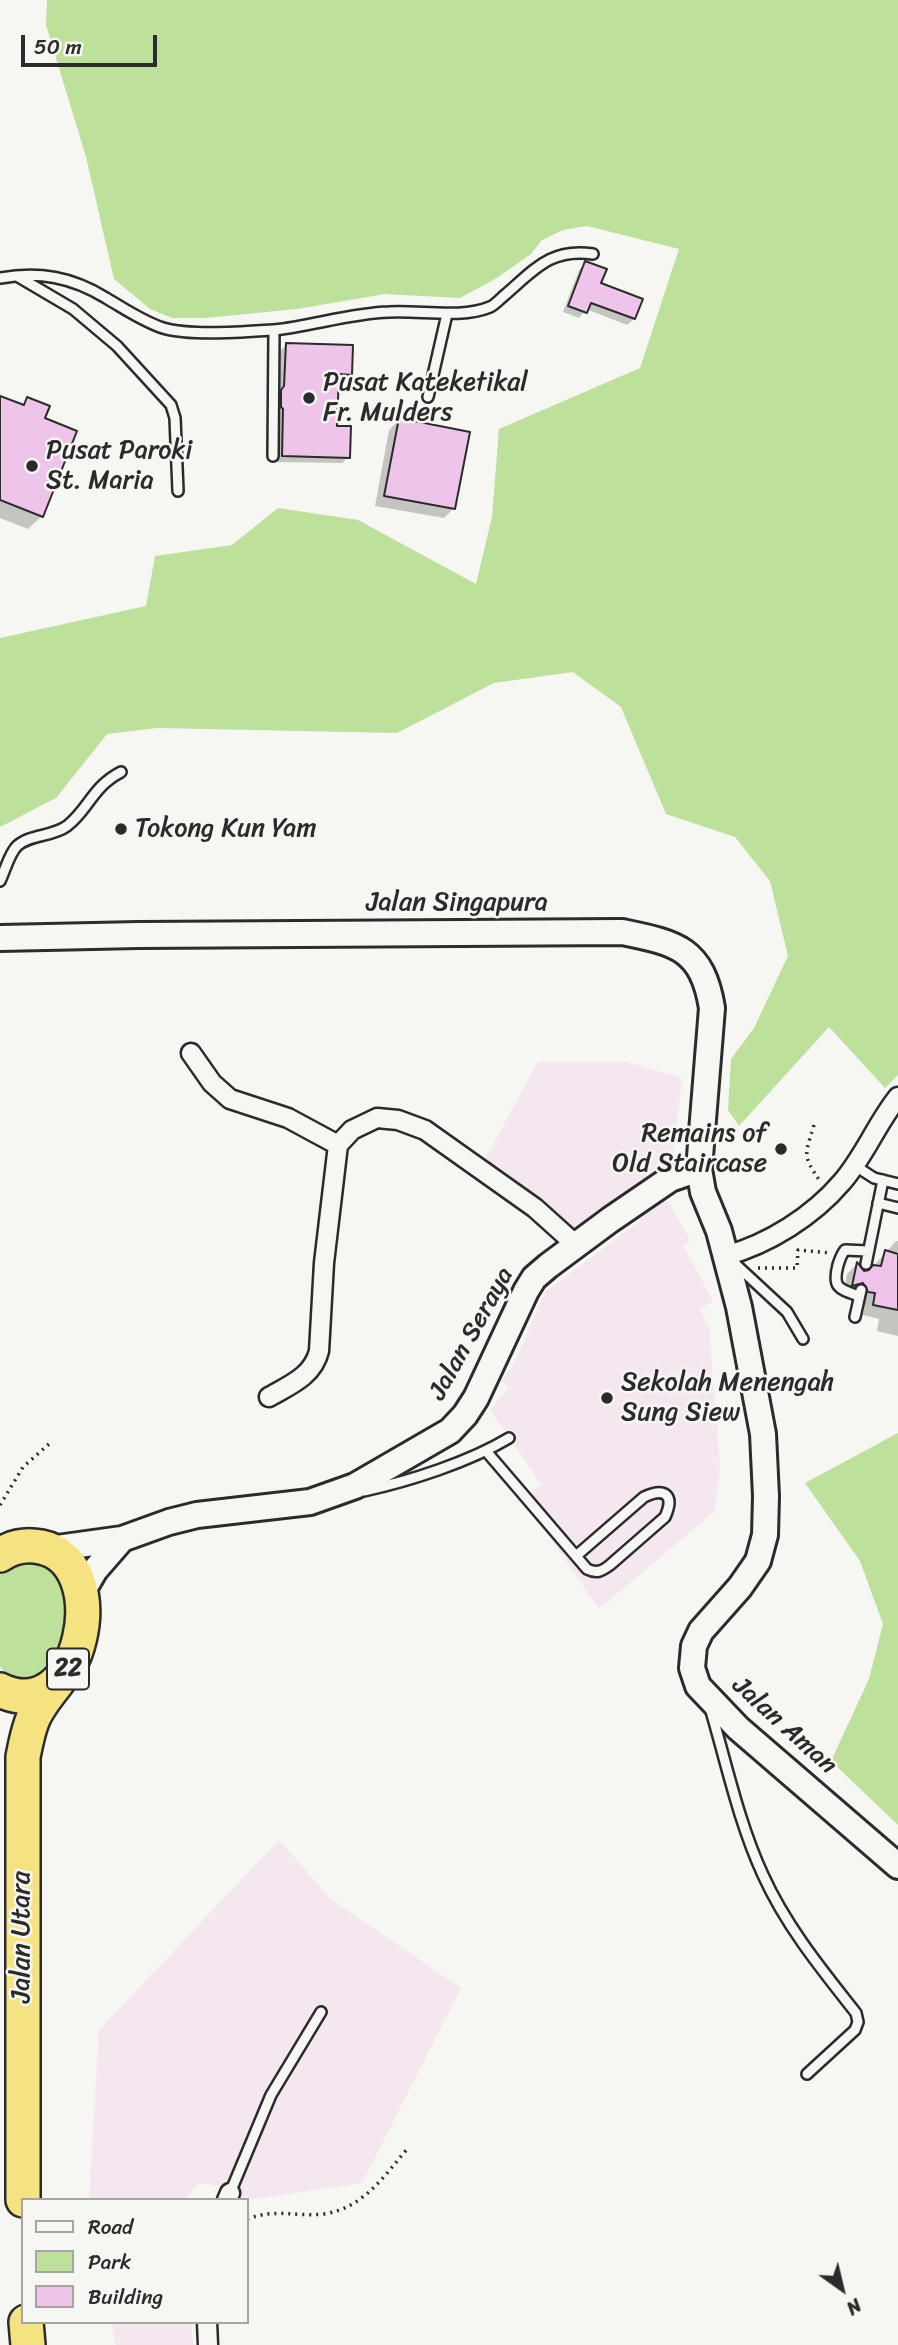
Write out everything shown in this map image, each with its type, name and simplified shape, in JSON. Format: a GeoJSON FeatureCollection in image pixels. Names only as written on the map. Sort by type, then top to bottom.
{"type":"FeatureCollection","features":[{"type":"Feature","properties":{"kind":"highway","name":"22"},"geometry":{"type":"LineString","coordinates":[[0,1532],[33,1541],[50,1549],[70,1567],[81,1594],[83,1626],[71,1664],[57,1683],[25,1697],[0,1690]]}},
{"type":"Feature","properties":{"kind":"highway"},"geometry":{"type":"LineString","coordinates":[[0,1555],[19,1545],[50,1549]]}},
{"type":"Feature","properties":{"kind":"highway","name":"Jalan Utara"},"geometry":{"type":"LineString","coordinates":[[23,2198],[23,1757],[29,1726],[36,1709],[57,1683]]}},
{"type":"Feature","properties":{"kind":"highway"},"geometry":{"type":"LineString","coordinates":[[26,2324],[28,2345]]}},
{"type":"Feature","properties":{"kind":"street","name":"Jalan Singapura"},"geometry":{"type":"LineString","coordinates":[[0,938],[622,932],[669,942],[686,953],[701,969],[709,988],[712,1008],[699,1169]]}},
{"type":"Feature","properties":{"kind":"street"},"geometry":{"type":"LineString","coordinates":[[191,1054],[212,1083],[230,1099],[288,1118],[338,1144]]}},
{"type":"Feature","properties":{"kind":"street"},"geometry":{"type":"LineString","coordinates":[[726,1256],[766,1241],[830,1194],[854,1165],[898,1097]]}},
{"type":"Feature","properties":{"kind":"street"},"geometry":{"type":"LineString","coordinates":[[269,1397],[309,1373],[320,1351],[324,1262],[338,1144],[352,1130],[377,1118],[398,1120],[425,1129],[535,1209],[575,1244]]}},
{"type":"Feature","properties":{"kind":"street","name":"Jalan Seraya"},"geometry":{"type":"LineString","coordinates":[[50,1549],[122,1539],[197,1515],[288,1506],[325,1499],[355,1486],[450,1431],[476,1398],[534,1278],[575,1244],[670,1179],[699,1169]]}},
{"type":"Feature","properties":{"kind":"street","name":"Jalan Aman"},"geometry":{"type":"LineString","coordinates":[[699,1169],[739,1307],[763,1434],[766,1496],[765,1535],[758,1560],[740,1587],[701,1631],[694,1646],[692,1668],[698,1686],[738,1728],[898,1866]]}},
{"type":"Feature","properties":{"kind":"street"},"geometry":{"type":"LineString","coordinates":[[81,1594],[95,1570],[122,1539]]}},
{"type":"Feature","properties":{"kind":"street"},"geometry":{"type":"LineString","coordinates":[[207,2324],[208,2345]]}},
{"type":"Feature","properties":{"kind":"lane"},"geometry":{"type":"LineString","coordinates":[[0,278],[39,274],[55,276],[104,297],[129,313],[164,328],[198,332],[274,330],[388,312],[447,314],[491,307],[543,262],[575,252],[593,254]]}},
{"type":"Feature","properties":{"kind":"lane"},"geometry":{"type":"LineString","coordinates":[[16,275],[72,309],[117,346],[171,405],[175,418],[178,491]]}},
{"type":"Feature","properties":{"kind":"lane"},"geometry":{"type":"LineString","coordinates":[[428,397],[447,314]]}},
{"type":"Feature","properties":{"kind":"lane"},"geometry":{"type":"LineString","coordinates":[[273,456],[274,330]]}},
{"type":"Feature","properties":{"kind":"lane"},"geometry":{"type":"LineString","coordinates":[[0,881],[16,847],[30,839],[58,832],[71,823],[104,781],[121,772]]}},
{"type":"Feature","properties":{"kind":"lane"},"geometry":{"type":"LineString","coordinates":[[854,1165],[874,1178],[898,1184]]}},
{"type":"Feature","properties":{"kind":"lane"},"geometry":{"type":"LineString","coordinates":[[866,1264],[883,1180]]}},
{"type":"Feature","properties":{"kind":"lane"},"geometry":{"type":"LineString","coordinates":[[878,1203],[898,1208]]}},
{"type":"Feature","properties":{"kind":"lane"},"geometry":{"type":"LineString","coordinates":[[855,1317],[860,1293],[841,1290],[835,1282],[841,1254],[845,1250],[851,1248],[868,1251]]}},
{"type":"Feature","properties":{"kind":"lane"},"geometry":{"type":"LineString","coordinates":[[726,1256],[787,1312],[803,1339]]}},
{"type":"Feature","properties":{"kind":"lane"},"geometry":{"type":"LineString","coordinates":[[325,1499],[387,1486],[486,1451],[509,1438]]}},
{"type":"Feature","properties":{"kind":"lane"},"geometry":{"type":"LineString","coordinates":[[486,1451],[587,1569],[593,1572],[601,1571],[665,1517],[670,1507],[669,1499],[664,1493],[656,1491],[644,1497],[576,1556]]}},
{"type":"Feature","properties":{"kind":"lane"},"geometry":{"type":"LineString","coordinates":[[707,1696],[742,1822],[764,1877],[804,1946],[856,2013],[858,2022],[855,2030],[807,2074]]}},
{"type":"Feature","properties":{"kind":"lane"},"geometry":{"type":"LineString","coordinates":[[229,2196],[271,2095],[321,2012]]}},
{"type":"Feature","properties":{"kind":"path"},"geometry":{"type":"LineString","coordinates":[[814,1125],[806,1154],[807,1163],[830,1194]]}},
{"type":"Feature","properties":{"kind":"path"},"geometry":{"type":"LineString","coordinates":[[773,1268],[797,1268],[798,1250],[841,1254]]}},
{"type":"Feature","properties":{"kind":"path"},"geometry":{"type":"LineString","coordinates":[[0,1505],[23,1467],[49,1444]]}},
{"type":"Feature","properties":{"kind":"path"},"geometry":{"type":"LineString","coordinates":[[248,2219],[265,2212],[323,2214],[344,2208],[366,2196],[408,2148]]}},
{"type":"Feature","properties":{"kind":"shaded area"},"geometry":{"type":"Polygon","coordinates":[[[538,1062],[626,1062],[682,1078],[674,1148],[665,1171],[587,1229],[575,1229],[484,1161],[538,1062]]]}},
{"type":"Feature","properties":{"kind":"shaded area","name":"Sekolah Menengah Sung Siew"},"geometry":{"type":"Polygon","coordinates":[[[667,1199],[690,1240],[683,1245],[713,1301],[700,1309],[709,1328],[720,1466],[715,1511],[599,1609],[523,1499],[541,1484],[490,1410],[509,1387],[501,1381],[513,1366],[545,1292],[640,1221],[638,1215],[667,1199]]]}},
{"type":"Feature","properties":{"kind":"shaded area"},"geometry":{"type":"Polygon","coordinates":[[[279,1840],[332,1900],[461,1988],[362,2183],[248,2200],[219,2186],[199,2183],[187,2198],[89,2198],[99,2030],[279,1840]]]}},
{"type":"Feature","properties":{"kind":"shaded area"},"geometry":{"type":"Polygon","coordinates":[[[111,2324],[190,2324],[194,2345],[116,2345],[111,2324]]]}},
{"type":"Feature","properties":{"kind":"green space"},"geometry":{"type":"Polygon","coordinates":[[[47,0],[898,0],[898,1075],[885,1088],[829,1027],[739,1126],[728,1110],[731,1059],[754,1028],[788,956],[770,881],[735,837],[666,814],[621,707],[573,672],[494,683],[397,733],[157,728],[107,734],[56,798],[0,827],[0,638],[146,606],[155,556],[232,545],[278,508],[358,520],[476,584],[492,517],[499,429],[640,368],[679,249],[587,226],[563,230],[542,240],[531,254],[495,279],[460,298],[385,294],[297,309],[205,318],[172,318],[150,309],[114,279],[86,157],[46,25],[47,0]]]}},
{"type":"Feature","properties":{"kind":"green space"},"geometry":{"type":"Polygon","coordinates":[[[898,1433],[898,1825],[831,1761],[869,1679],[883,1624],[860,1561],[805,1483],[898,1433]]]}},
{"type":"Feature","properties":{"kind":"green space"},"geometry":{"type":"Polygon","coordinates":[[[16,1560],[49,1562],[65,1584],[68,1644],[37,1683],[6,1674],[0,1666],[0,1575],[16,1560]]]}},
{"type":"Feature","properties":{"kind":"building"},"geometry":{"type":"Polygon","coordinates":[[[585,261],[607,269],[601,283],[643,299],[635,319],[591,303],[587,313],[568,306],[585,261]]]}},
{"type":"Feature","properties":{"kind":"building","name":"Pusat Kateketikal Fr. Mulders"},"geometry":{"type":"Polygon","coordinates":[[[286,343],[353,345],[352,375],[339,374],[337,426],[351,426],[350,458],[282,456],[281,390],[284,386],[286,343]]]}},
{"type":"Feature","properties":{"kind":"building","name":"Pusat Paroki St. Maria"},"geometry":{"type":"Polygon","coordinates":[[[0,396],[24,405],[27,397],[50,406],[45,418],[77,431],[43,517],[0,500],[0,396]]]}},
{"type":"Feature","properties":{"kind":"building"},"geometry":{"type":"Polygon","coordinates":[[[399,418],[470,432],[455,509],[384,496],[399,418]]]}},
{"type":"Feature","properties":{"kind":"building"},"geometry":{"type":"Polygon","coordinates":[[[885,1250],[898,1254],[898,1310],[873,1305],[875,1293],[868,1292],[863,1283],[852,1286],[857,1262],[864,1271],[873,1265],[881,1266],[885,1250]]]}},
{"type":"Feature","properties":{"kind":"place","name":"Pusat Kateketikal Fr. Mulders"},"geometry":{"type":"Point","coordinates":[309,398]}},
{"type":"Feature","properties":{"kind":"place","name":"Pusat Paroki St. Maria"},"geometry":{"type":"Point","coordinates":[32,466]}},
{"type":"Feature","properties":{"kind":"place","name":"Tokong Kun Yam"},"geometry":{"type":"Point","coordinates":[121,829]}},
{"type":"Feature","properties":{"kind":"place","name":"Remains of Old Staircase"},"geometry":{"type":"Point","coordinates":[781,1149]}},
{"type":"Feature","properties":{"kind":"place","name":"Sekolah Menengah Sung Siew"},"geometry":{"type":"Point","coordinates":[607,1398]}}]}
